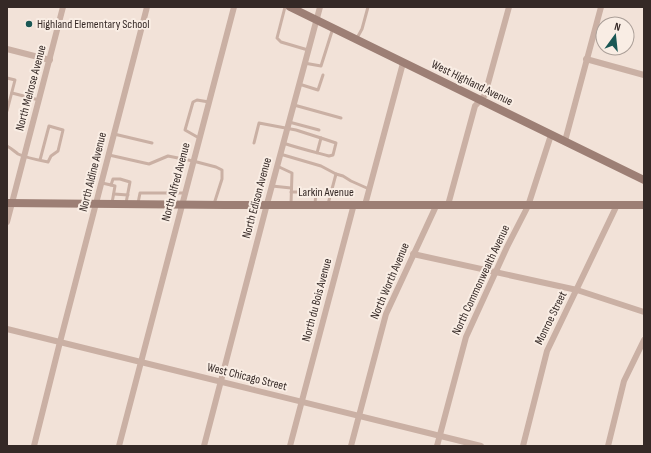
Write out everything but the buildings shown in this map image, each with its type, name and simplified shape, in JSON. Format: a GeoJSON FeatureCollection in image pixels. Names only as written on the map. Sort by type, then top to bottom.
{"type":"FeatureCollection","features":[{"type":"Feature","properties":{"kind":"main road","name":"West Highland Avenue"},"geometry":{"type":"LineString","coordinates":[[290,7],[552,135],[643,177]]}},
{"type":"Feature","properties":{"kind":"main road","name":"Larkin Avenue"},"geometry":{"type":"LineString","coordinates":[[10,203],[112,203],[127,199],[138,203],[182,204],[644,206]]}},
{"type":"Feature","properties":{"kind":"street","name":"North Melrose Avenue"},"geometry":{"type":"LineString","coordinates":[[7,222],[10,203],[50,60],[63,7]]}},
{"type":"Feature","properties":{"kind":"street","name":"North Aldine Avenue"},"geometry":{"type":"LineString","coordinates":[[34,446],[147,7]]}},
{"type":"Feature","properties":{"kind":"street","name":"North Alfred Avenue"},"geometry":{"type":"LineString","coordinates":[[119,446],[234,7]]}},
{"type":"Feature","properties":{"kind":"street","name":"North Edison Avenue"},"geometry":{"type":"LineString","coordinates":[[204,446],[266,204],[320,7]]}},
{"type":"Feature","properties":{"kind":"street"},"geometry":{"type":"LineString","coordinates":[[448,204],[475,106],[485,95],[509,7]]}},
{"type":"Feature","properties":{"kind":"street"},"geometry":{"type":"LineString","coordinates":[[565,141],[601,7]]}},
{"type":"Feature","properties":{"kind":"street"},"geometry":{"type":"LineString","coordinates":[[7,49],[50,60]]}},
{"type":"Feature","properties":{"kind":"street"},"geometry":{"type":"LineString","coordinates":[[586,59],[644,75]]}},
{"type":"Feature","properties":{"kind":"street"},"geometry":{"type":"LineString","coordinates":[[365,204],[403,62]]}},
{"type":"Feature","properties":{"kind":"street","name":"North Commonwealth Avenue"},"geometry":{"type":"LineString","coordinates":[[437,446],[466,338],[507,247],[528,206],[552,135]]}},
{"type":"Feature","properties":{"kind":"street","name":"North du Bois Avenue"},"geometry":{"type":"LineString","coordinates":[[290,446],[354,204]]}},
{"type":"Feature","properties":{"kind":"street","name":"North Worth Avenue"},"geometry":{"type":"LineString","coordinates":[[351,446],[383,321],[437,204]]}},
{"type":"Feature","properties":{"kind":"street","name":"Monroe Street"},"geometry":{"type":"LineString","coordinates":[[523,446],[546,355],[618,205]]}},
{"type":"Feature","properties":{"kind":"street"},"geometry":{"type":"LineString","coordinates":[[413,254],[577,290],[644,312]]}},
{"type":"Feature","properties":{"kind":"street","name":"West Chicago Street"},"geometry":{"type":"LineString","coordinates":[[7,329],[481,446]]}},
{"type":"Feature","properties":{"kind":"street"},"geometry":{"type":"LineString","coordinates":[[608,446],[624,381],[644,340]]}},
{"type":"Feature","properties":{"kind":"lane"},"geometry":{"type":"LineString","coordinates":[[285,7],[277,38],[281,42],[308,50]]}},
{"type":"Feature","properties":{"kind":"lane"},"geometry":{"type":"LineString","coordinates":[[356,40],[362,29],[368,7]]}},
{"type":"Feature","properties":{"kind":"lane"},"geometry":{"type":"LineString","coordinates":[[304,63],[321,66],[332,28]]}},
{"type":"Feature","properties":{"kind":"lane"},"geometry":{"type":"LineString","coordinates":[[299,84],[318,90],[323,75]]}},
{"type":"Feature","properties":{"kind":"lane"},"geometry":{"type":"LineString","coordinates":[[7,78],[15,80],[7,111]]}},
{"type":"Feature","properties":{"kind":"lane"},"geometry":{"type":"LineString","coordinates":[[12,93],[39,100]]}},
{"type":"Feature","properties":{"kind":"lane"},"geometry":{"type":"LineString","coordinates":[[199,138],[185,130],[193,102],[197,100],[209,102]]}},
{"type":"Feature","properties":{"kind":"lane"},"geometry":{"type":"LineString","coordinates":[[293,105],[341,118]]}},
{"type":"Feature","properties":{"kind":"lane"},"geometry":{"type":"LineString","coordinates":[[254,143],[259,122],[318,130]]}},
{"type":"Feature","properties":{"kind":"lane"},"geometry":{"type":"LineString","coordinates":[[283,143],[329,156],[333,155],[336,143],[288,125]]}},
{"type":"Feature","properties":{"kind":"lane"},"geometry":{"type":"LineString","coordinates":[[7,146],[24,156],[40,160],[48,162],[51,156],[58,151],[63,130],[49,126],[40,160]]}},
{"type":"Feature","properties":{"kind":"lane"},"geometry":{"type":"LineString","coordinates":[[114,134],[152,143]]}},
{"type":"Feature","properties":{"kind":"lane"},"geometry":{"type":"LineString","coordinates":[[317,153],[321,138]]}},
{"type":"Feature","properties":{"kind":"lane"},"geometry":{"type":"LineString","coordinates":[[109,154],[149,164],[168,156],[216,167],[222,170],[222,179],[214,204]]}},
{"type":"Feature","properties":{"kind":"lane"},"geometry":{"type":"LineString","coordinates":[[280,154],[322,166],[369,189]]}},
{"type":"Feature","properties":{"kind":"lane"},"geometry":{"type":"LineString","coordinates":[[277,166],[292,173],[291,204]]}},
{"type":"Feature","properties":{"kind":"lane"},"geometry":{"type":"LineString","coordinates":[[328,204],[336,174]]}},
{"type":"Feature","properties":{"kind":"lane"},"geometry":{"type":"LineString","coordinates":[[111,185],[113,179],[120,179],[130,182],[127,199],[114,194]]}},
{"type":"Feature","properties":{"kind":"lane"},"geometry":{"type":"LineString","coordinates":[[102,183],[115,186],[112,203]]}},
{"type":"Feature","properties":{"kind":"lane"},"geometry":{"type":"LineString","coordinates":[[272,186],[291,190],[316,192],[315,204]]}},
{"type":"Feature","properties":{"kind":"lane"},"geometry":{"type":"LineString","coordinates":[[138,203],[140,193],[185,193]]}},
{"type":"Feature","properties":{"kind":"place","name":"Highland Elementary School"},"geometry":{"type":"Point","coordinates":[29,24]}}]}
